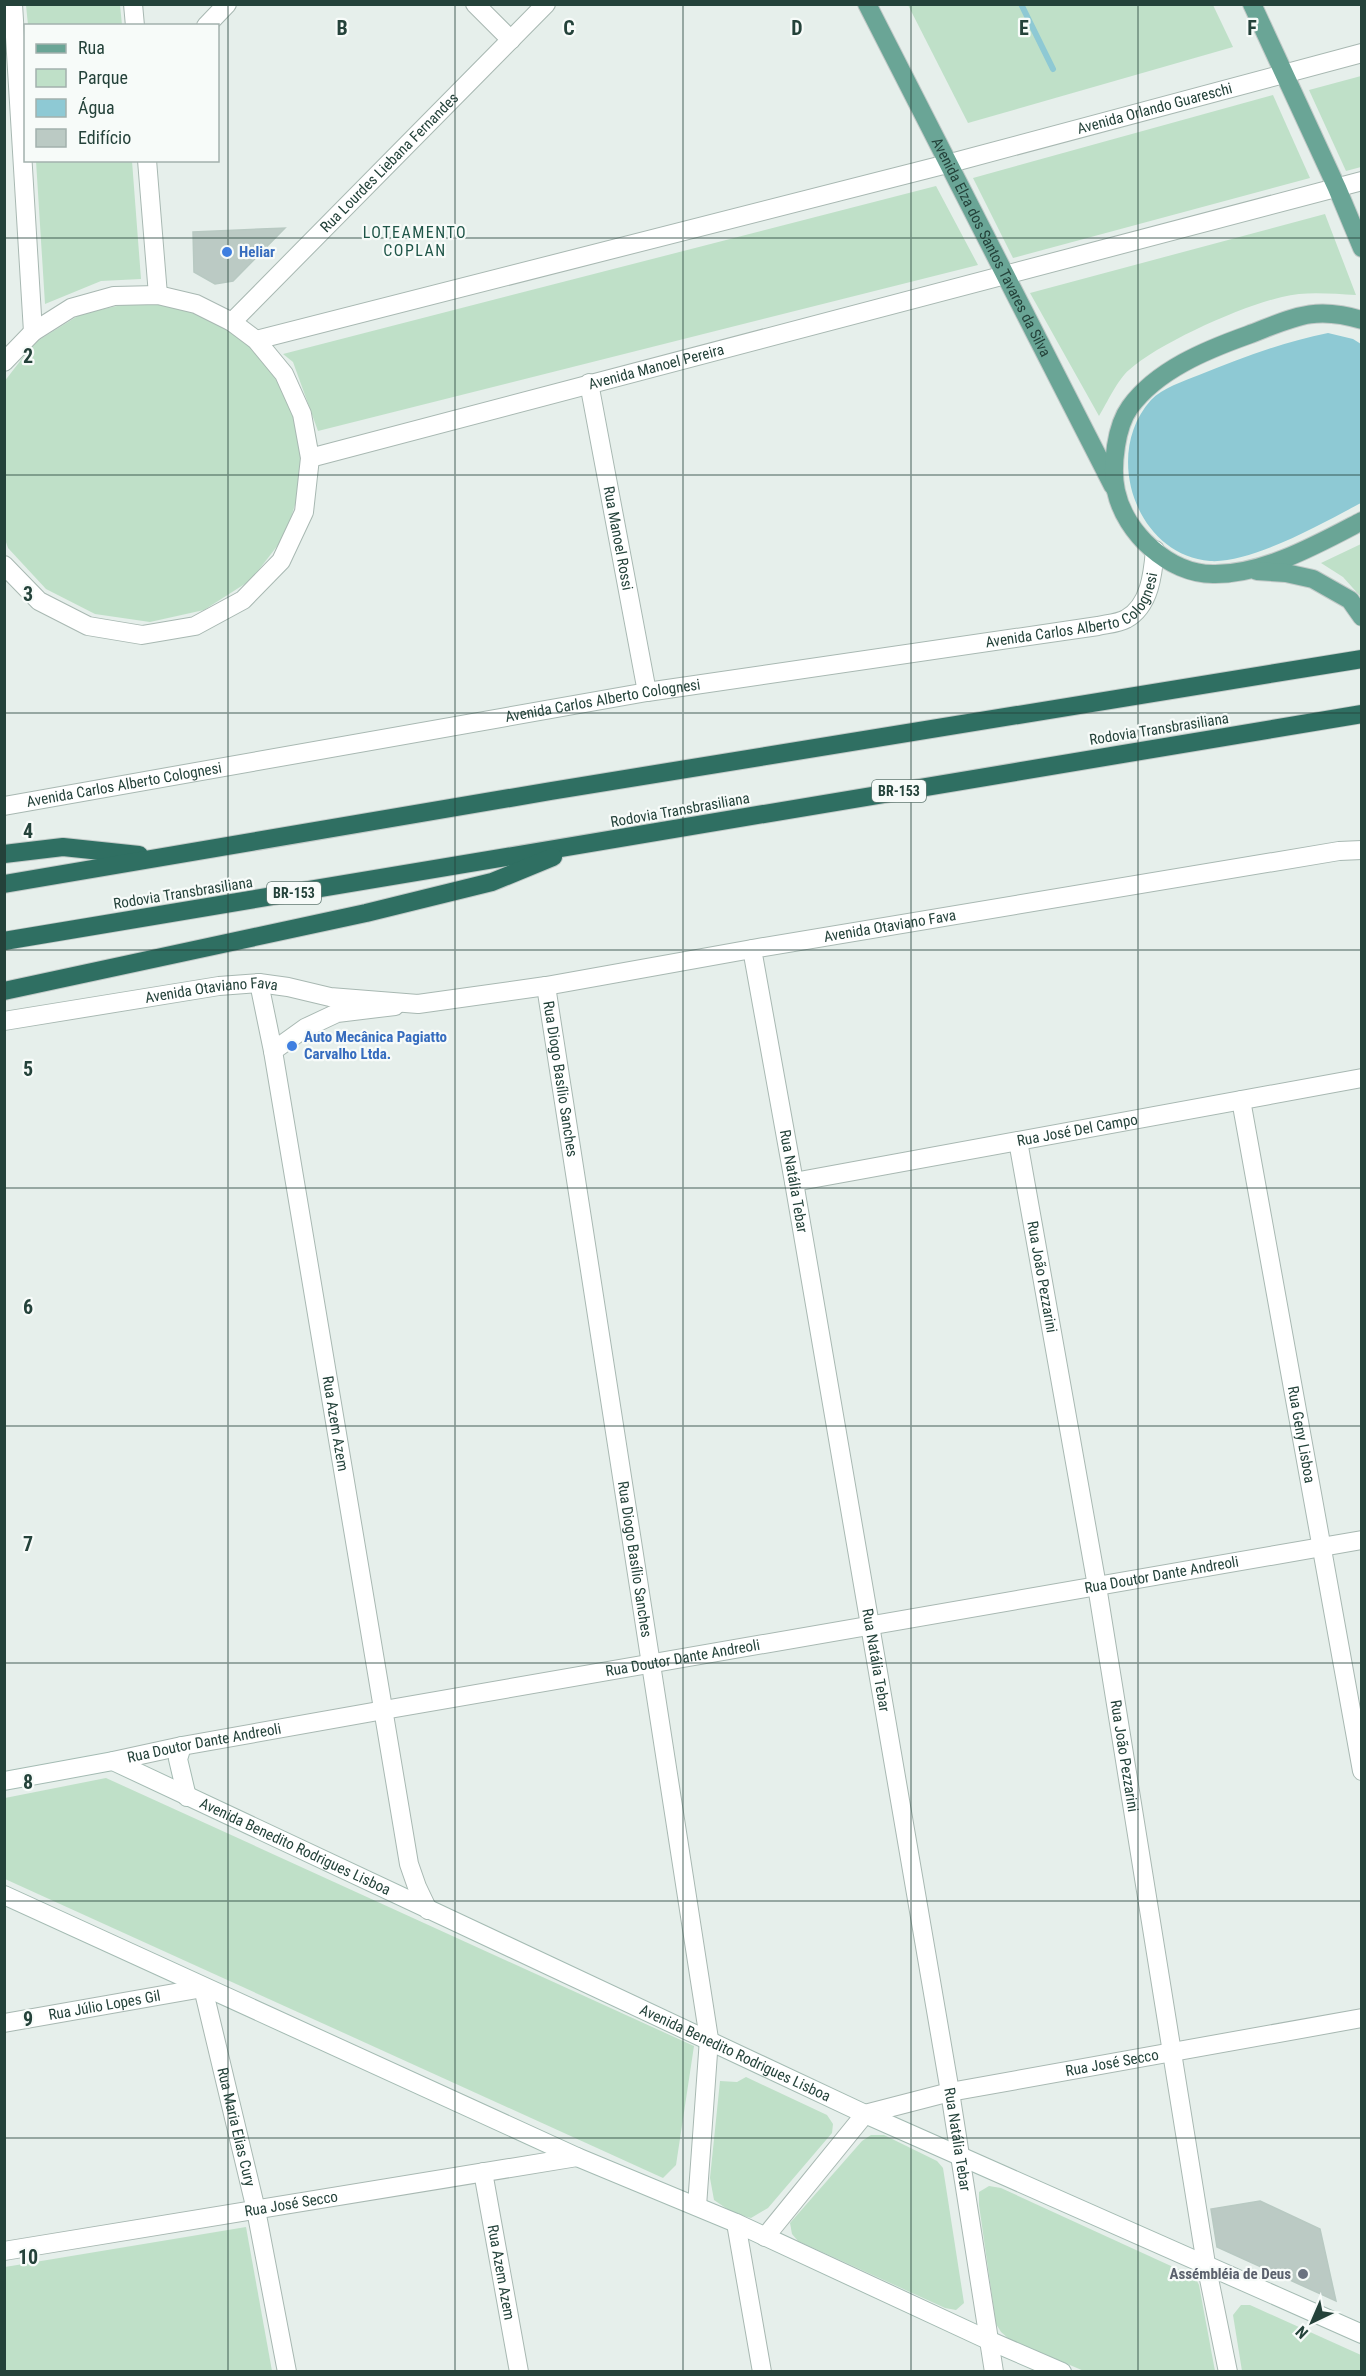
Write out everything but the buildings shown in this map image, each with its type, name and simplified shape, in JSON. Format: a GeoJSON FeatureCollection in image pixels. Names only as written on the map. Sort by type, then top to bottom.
{"type":"FeatureCollection","features":[{"type":"Feature","properties":{"kind":"highway"},"geometry":{"type":"LineString","coordinates":[[4,885],[550,791],[1362,659]]}},
{"type":"Feature","properties":{"kind":"highway","name":"Rodovia Transbrasiliana"},"geometry":{"type":"LineString","coordinates":[[4,941],[1362,714]]}},
{"type":"Feature","properties":{"kind":"highway"},"geometry":{"type":"LineString","coordinates":[[4,991],[366,913],[492,882],[584,844]]}},
{"type":"Feature","properties":{"kind":"highway"},"geometry":{"type":"LineString","coordinates":[[4,854],[63,848],[162,858]]}},
{"type":"Feature","properties":{"kind":"main road","name":"Avenida Elza dos Santos Tavares da Silva"},"geometry":{"type":"LineString","coordinates":[[867,4],[1130,524],[1145,543],[1192,572],[1214,574],[1250,570]]}},
{"type":"Feature","properties":{"kind":"main road"},"geometry":{"type":"LineString","coordinates":[[1252,4],[1337,188],[1362,248]]}},
{"type":"Feature","properties":{"kind":"main road"},"geometry":{"type":"LineString","coordinates":[[1115,491],[1115,455],[1119,432],[1128,410],[1146,387],[1162,376],[1234,340],[1312,313],[1338,313],[1362,320]]}},
{"type":"Feature","properties":{"kind":"main road"},"geometry":{"type":"LineString","coordinates":[[1250,570],[1308,549],[1362,521]]}},
{"type":"Feature","properties":{"kind":"main road"},"geometry":{"type":"LineString","coordinates":[[1250,570],[1286,573],[1313,579],[1350,600],[1362,617]]}},
{"type":"Feature","properties":{"kind":"street"},"geometry":{"type":"LineString","coordinates":[[13,4],[33,332]]}},
{"type":"Feature","properties":{"kind":"street"},"geometry":{"type":"LineString","coordinates":[[133,4],[135,24]]}},
{"type":"Feature","properties":{"kind":"street"},"geometry":{"type":"LineString","coordinates":[[208,24],[227,4]]}},
{"type":"Feature","properties":{"kind":"street"},"geometry":{"type":"LineString","coordinates":[[475,4],[511,40]]}},
{"type":"Feature","properties":{"kind":"street","name":"Rua Lourdes Liebana Fernandes"},"geometry":{"type":"LineString","coordinates":[[232,322],[546,4]]}},
{"type":"Feature","properties":{"kind":"street","name":"Avenida Orlando Guareschi"},"geometry":{"type":"LineString","coordinates":[[947,164],[1362,53]]}},
{"type":"Feature","properties":{"kind":"street"},"geometry":{"type":"LineString","coordinates":[[147,162],[158,295]]}},
{"type":"Feature","properties":{"kind":"street"},"geometry":{"type":"LineString","coordinates":[[255,340],[947,164]]}},
{"type":"Feature","properties":{"kind":"street"},"geometry":{"type":"LineString","coordinates":[[1003,274],[1362,181]]}},
{"type":"Feature","properties":{"kind":"street","name":"Avenida Manoel Pereira"},"geometry":{"type":"LineString","coordinates":[[310,458],[1003,274]]}},
{"type":"Feature","properties":{"kind":"street"},"geometry":{"type":"LineString","coordinates":[[4,362],[33,332],[71,308],[114,296],[158,295],[196,304],[232,322],[255,340],[284,374],[302,414],[310,458],[304,512],[281,561],[243,600],[195,626],[142,635],[88,626],[39,601],[4,565]]}},
{"type":"Feature","properties":{"kind":"street","name":"Rua Manoel Rossi"},"geometry":{"type":"LineString","coordinates":[[589,383],[646,692]]}},
{"type":"Feature","properties":{"kind":"street","name":"Avenida Carlos Alberto Colognesi"},"geometry":{"type":"LineString","coordinates":[[4,806],[646,692],[1098,626],[1127,618],[1142,603],[1150,586],[1155,550]]}},
{"type":"Feature","properties":{"kind":"street","name":"Avenida Otaviano Fava"},"geometry":{"type":"LineString","coordinates":[[273,1051],[305,1028],[337,1013],[546,986],[752,949],[1339,851],[1362,850]]}},
{"type":"Feature","properties":{"kind":"street","name":"Rua Natália Tebar"},"geometry":{"type":"LineString","coordinates":[[752,949],[950,2092],[994,2372]]}},
{"type":"Feature","properties":{"kind":"street","name":"Avenida Otaviano Fava"},"geometry":{"type":"LineString","coordinates":[[4,1021],[219,986],[258,983],[330,997],[418,1004]]}},
{"type":"Feature","properties":{"kind":"street","name":"Rua Azem Azem"},"geometry":{"type":"LineString","coordinates":[[258,983],[273,1051],[409,1864],[428,1910]]}},
{"type":"Feature","properties":{"kind":"street","name":"Rua Diogo Basílio Sanches"},"geometry":{"type":"LineString","coordinates":[[546,986],[709,2039],[697,2206]]}},
{"type":"Feature","properties":{"kind":"street","name":"Rua José Del Campo"},"geometry":{"type":"LineString","coordinates":[[794,1182],[1362,1078]]}},
{"type":"Feature","properties":{"kind":"street","name":"Rua Geny Lisboa"},"geometry":{"type":"LineString","coordinates":[[1241,1100],[1362,1771]]}},
{"type":"Feature","properties":{"kind":"street","name":"Rua João Pezzarini"},"geometry":{"type":"LineString","coordinates":[[1018,1141],[1097,1586],[1206,2264],[1227,2372]]}},
{"type":"Feature","properties":{"kind":"street","name":"Rua Doutor Dante Andreoli"},"geometry":{"type":"LineString","coordinates":[[4,1781],[384,1710],[1362,1540]]}},
{"type":"Feature","properties":{"kind":"street"},"geometry":{"type":"LineString","coordinates":[[182,1746],[178,1759],[187,1797]]}},
{"type":"Feature","properties":{"kind":"street","name":"Avenida Benedito Rodrigues Lisboa"},"geometry":{"type":"LineString","coordinates":[[113,1761],[865,2114],[1362,2334]]}},
{"type":"Feature","properties":{"kind":"street"},"geometry":{"type":"LineString","coordinates":[[395,1894],[404,1880],[409,1864]]}},
{"type":"Feature","properties":{"kind":"street"},"geometry":{"type":"LineString","coordinates":[[4,1895],[577,2157],[736,2223],[1062,2372]]}},
{"type":"Feature","properties":{"kind":"street","name":"Rua Júlio Lopes Gil"},"geometry":{"type":"LineString","coordinates":[[4,2023],[204,1988]]}},
{"type":"Feature","properties":{"kind":"street","name":"Rua Maria Elias Cury"},"geometry":{"type":"LineString","coordinates":[[204,1988],[256,2210],[287,2372]]}},
{"type":"Feature","properties":{"kind":"street","name":"Rua José Secco"},"geometry":{"type":"LineString","coordinates":[[865,2114],[950,2092],[1362,2018]]}},
{"type":"Feature","properties":{"kind":"street"},"geometry":{"type":"LineString","coordinates":[[765,2237],[865,2114]]}},
{"type":"Feature","properties":{"kind":"street","name":"Rua José Secco"},"geometry":{"type":"LineString","coordinates":[[4,2251],[577,2157]]}},
{"type":"Feature","properties":{"kind":"street","name":"Rua Azem Azem"},"geometry":{"type":"LineString","coordinates":[[483,2172],[519,2372]]}},
{"type":"Feature","properties":{"kind":"street"},"geometry":{"type":"LineString","coordinates":[[736,2223],[762,2372]]}},
{"type":"Feature","properties":{"kind":"green space"},"geometry":{"type":"Polygon","coordinates":[[[26,5],[120,5],[122,24],[28,24],[26,5]]]}},
{"type":"Feature","properties":{"kind":"green space"},"geometry":{"type":"Polygon","coordinates":[[[908,5],[1213,5],[1233,47],[968,123],[908,5]]]}},
{"type":"Feature","properties":{"kind":"green space"},"geometry":{"type":"Polygon","coordinates":[[[1361,76],[1361,167],[1346,171],[1309,90],[1361,76]]]}},
{"type":"Feature","properties":{"kind":"green space"},"geometry":{"type":"Polygon","coordinates":[[[1273,95],[1310,178],[1013,258],[973,178],[1273,95]]]}},
{"type":"Feature","properties":{"kind":"green space"},"geometry":{"type":"Polygon","coordinates":[[[36,162],[132,162],[141,279],[101,281],[45,304],[36,162]]]}},
{"type":"Feature","properties":{"kind":"green space"},"geometry":{"type":"Polygon","coordinates":[[[936,186],[978,265],[318,431],[293,362],[283,354],[936,186]]]}},
{"type":"Feature","properties":{"kind":"green space"},"geometry":{"type":"Polygon","coordinates":[[[1325,214],[1356,295],[1309,293],[1282,297],[1245,308],[1180,337],[1129,370],[1117,385],[1099,416],[1030,293],[1325,214]]]}},
{"type":"Feature","properties":{"kind":"green space"},"geometry":{"type":"Polygon","coordinates":[[[135,302],[190,309],[240,335],[277,376],[299,428],[302,483],[285,536],[251,580],[204,610],[150,622],[95,614],[46,589],[8,548],[5,539],[4,382],[34,343],[81,314],[135,302]]]}},
{"type":"Feature","properties":{"kind":"green space"},"geometry":{"type":"Polygon","coordinates":[[[1361,544],[1361,597],[1343,577],[1321,563],[1361,544]]]}},
{"type":"Feature","properties":{"kind":"green space"},"geometry":{"type":"Polygon","coordinates":[[[106,1778],[694,2046],[676,2165],[663,2178],[5,1879],[5,1798],[106,1778]]]}},
{"type":"Feature","properties":{"kind":"green space"},"geometry":{"type":"Polygon","coordinates":[[[746,2077],[827,2115],[833,2124],[832,2133],[768,2208],[751,2218],[733,2213],[714,2200],[710,2178],[720,2081],[737,2082],[746,2077]]]}},
{"type":"Feature","properties":{"kind":"green space"},"geometry":{"type":"Polygon","coordinates":[[[871,2135],[884,2135],[937,2161],[943,2168],[964,2303],[956,2310],[945,2308],[798,2241],[792,2234],[790,2223],[862,2141],[871,2135]]]}},
{"type":"Feature","properties":{"kind":"green space"},"geometry":{"type":"Polygon","coordinates":[[[989,2186],[1001,2188],[1195,2277],[1199,2285],[1215,2371],[1084,2371],[1009,2339],[996,2324],[979,2205],[979,2192],[989,2186]]]}},
{"type":"Feature","properties":{"kind":"green space"},"geometry":{"type":"Polygon","coordinates":[[[246,2227],[272,2371],[5,2371],[5,2267],[246,2227]]]}},
{"type":"Feature","properties":{"kind":"green space"},"geometry":{"type":"Polygon","coordinates":[[[1241,2305],[1250,2305],[1361,2355],[1361,2371],[1242,2371],[1233,2315],[1241,2305]]]}},
{"type":"Feature","properties":{"kind":"water"},"geometry":{"type":"Polygon","coordinates":[[[1328,333],[1353,339],[1361,344],[1361,503],[1266,549],[1227,560],[1210,561],[1184,555],[1163,541],[1146,522],[1134,498],[1129,473],[1129,447],[1136,422],[1151,400],[1174,385],[1231,363],[1278,346],[1328,333]]]}},
{"type":"Feature","properties":{"kind":"waterway"},"geometry":{"type":"LineString","coordinates":[[1021,4],[1053,69]]}},
{"type":"Feature","properties":{"kind":"place","name":"Heliar"},"geometry":{"type":"Point","coordinates":[227,252]}},
{"type":"Feature","properties":{"kind":"place","name":"Auto Mecânica Pagiatto Carvalho Ltda."},"geometry":{"type":"Point","coordinates":[292,1046]}},
{"type":"Feature","properties":{"kind":"place","name":"Assémbléia de Deus"},"geometry":{"type":"Point","coordinates":[1303,2274]}},
{"type":"Feature","properties":{"kind":"district","name":"LOTEAMENTO COPLAN"},"geometry":{"type":"Point","coordinates":[415,241]}}]}
